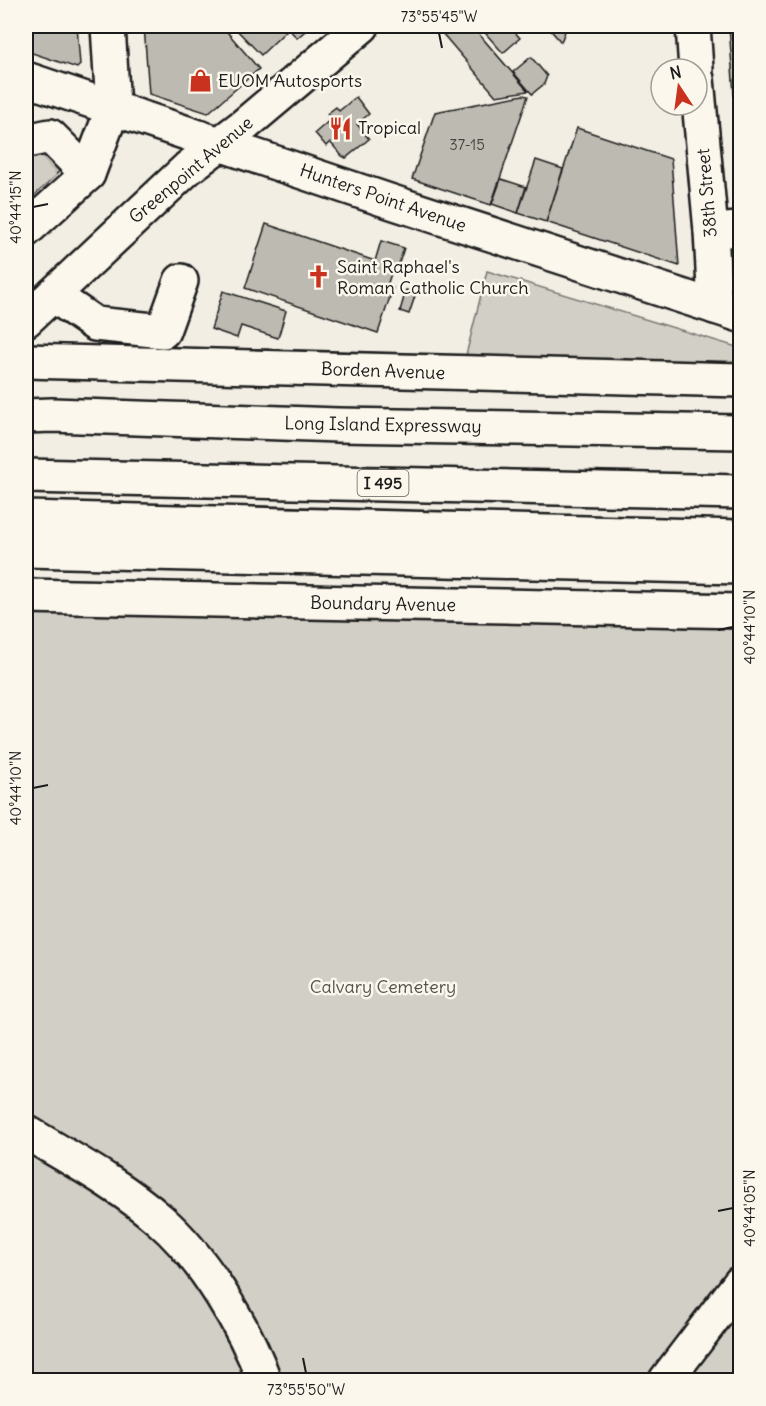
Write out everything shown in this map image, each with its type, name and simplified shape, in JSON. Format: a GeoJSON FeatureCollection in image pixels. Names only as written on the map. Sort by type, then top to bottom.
{"type":"FeatureCollection","features":[{"type":"Feature","properties":{"kind":"main road"},"geometry":{"type":"LineString","coordinates":[[26,230],[51,193],[88,174],[114,108],[108,26]]}},
{"type":"Feature","properties":{"kind":"main road","name":"Greenpoint Avenue"},"geometry":{"type":"LineString","coordinates":[[26,321],[188,168],[362,26]]}},
{"type":"Feature","properties":{"kind":"main road"},"geometry":{"type":"LineString","coordinates":[[693,26],[695,57]]}},
{"type":"Feature","properties":{"kind":"main road","name":"Hunters Point Avenue"},"geometry":{"type":"LineString","coordinates":[[26,79],[392,202],[728,311]]}},
{"type":"Feature","properties":{"kind":"main road","name":"38th Street"},"geometry":{"type":"LineString","coordinates":[[704,117],[726,230],[728,311]]}},
{"type":"Feature","properties":{"kind":"main road"},"geometry":{"type":"LineString","coordinates":[[26,141],[50,136],[88,174]]}},
{"type":"Feature","properties":{"kind":"main road"},"geometry":{"type":"LineString","coordinates":[[53,295],[95,324],[163,331],[181,281]]}},
{"type":"Feature","properties":{"kind":"main road","name":"Borden Avenue"},"geometry":{"type":"LineString","coordinates":[[26,361],[741,380]]}},
{"type":"Feature","properties":{"kind":"main road","name":"Long Island Expressway"},"geometry":{"type":"LineString","coordinates":[[34,415],[350,425],[741,432]]}},
{"type":"Feature","properties":{"kind":"main road","name":"I 495"},"geometry":{"type":"LineString","coordinates":[[26,476],[741,492]]}},
{"type":"Feature","properties":{"kind":"main road"},"geometry":{"type":"LineString","coordinates":[[26,518],[741,537]]}},
{"type":"Feature","properties":{"kind":"main road"},"geometry":{"type":"LineString","coordinates":[[26,550],[741,567]]}},
{"type":"Feature","properties":{"kind":"main road","name":"Boundary Avenue"},"geometry":{"type":"LineString","coordinates":[[26,596],[741,611]]}},
{"type":"Feature","properties":{"kind":"main road"},"geometry":{"type":"LineString","coordinates":[[26,1132],[122,1191],[162,1222],[182,1242],[233,1314],[264,1380]]}},
{"type":"Feature","properties":{"kind":"main road"},"geometry":{"type":"LineString","coordinates":[[666,1380],[741,1283]]}},
{"type":"Feature","properties":{"kind":"green space"},"geometry":{"type":"Polygon","coordinates":[[[487,271],[740,348],[740,362],[573,369],[463,367],[487,271]]]}},
{"type":"Feature","properties":{"kind":"green space","name":"Calvary Cemetery"},"geometry":{"type":"Polygon","coordinates":[[[26,579],[740,593],[740,1380],[26,1380],[26,579]]]}},
{"type":"Feature","properties":{"kind":"building"},"geometry":{"type":"Polygon","coordinates":[[[26,26],[77,26],[80,65],[77,68],[26,51],[26,26]]]}},
{"type":"Feature","properties":{"kind":"building"},"geometry":{"type":"Polygon","coordinates":[[[144,26],[222,26],[259,69],[208,113],[149,94],[144,26]]]}},
{"type":"Feature","properties":{"kind":"building"},"geometry":{"type":"Polygon","coordinates":[[[233,26],[281,26],[286,31],[261,55],[233,26]]]}},
{"type":"Feature","properties":{"kind":"building"},"geometry":{"type":"Polygon","coordinates":[[[286,26],[311,26],[297,38],[286,26]]]}},
{"type":"Feature","properties":{"kind":"building"},"geometry":{"type":"Polygon","coordinates":[[[436,26],[472,26],[528,91],[496,96],[436,26]]]}},
{"type":"Feature","properties":{"kind":"building"},"geometry":{"type":"Polygon","coordinates":[[[479,26],[509,26],[520,38],[503,53],[479,26]]]}},
{"type":"Feature","properties":{"kind":"building"},"geometry":{"type":"Polygon","coordinates":[[[547,26],[567,26],[561,42],[547,26]]]}},
{"type":"Feature","properties":{"kind":"building"},"geometry":{"type":"Polygon","coordinates":[[[729,26],[740,26],[740,108],[735,108],[729,26]]]}},
{"type":"Feature","properties":{"kind":"building"},"geometry":{"type":"Polygon","coordinates":[[[531,57],[547,76],[544,84],[532,94],[513,72],[531,57]]]}},
{"type":"Feature","properties":{"kind":"building"},"geometry":{"type":"Polygon","coordinates":[[[523,95],[528,96],[491,205],[412,179],[435,112],[523,95]]]}},
{"type":"Feature","properties":{"kind":"building","name":"Tropical"},"geometry":{"type":"Polygon","coordinates":[[[356,97],[369,114],[357,124],[369,139],[346,158],[330,142],[326,146],[315,133],[331,119],[327,114],[336,107],[339,111],[356,97]]]}},
{"type":"Feature","properties":{"kind":"building"},"geometry":{"type":"Polygon","coordinates":[[[735,108],[740,108],[740,136],[737,136],[735,108]]]}},
{"type":"Feature","properties":{"kind":"building"},"geometry":{"type":"Polygon","coordinates":[[[577,128],[671,159],[679,266],[546,222],[577,128]]]}},
{"type":"Feature","properties":{"kind":"building"},"geometry":{"type":"Polygon","coordinates":[[[40,144],[64,167],[26,203],[26,158],[40,144]]]}},
{"type":"Feature","properties":{"kind":"building"},"geometry":{"type":"Polygon","coordinates":[[[536,160],[563,169],[546,222],[518,213],[536,160]]]}},
{"type":"Feature","properties":{"kind":"building"},"geometry":{"type":"Polygon","coordinates":[[[501,179],[526,187],[518,213],[492,204],[501,179]]]}},
{"type":"Feature","properties":{"kind":"building","name":"Saint Raphael's Roman Catholic Church"},"geometry":{"type":"Polygon","coordinates":[[[266,224],[375,261],[381,241],[404,248],[397,269],[393,267],[387,286],[393,288],[378,333],[245,288],[266,224]]]}},
{"type":"Feature","properties":{"kind":"building"},"geometry":{"type":"Polygon","coordinates":[[[406,290],[416,293],[409,314],[400,311],[406,290]]]}},
{"type":"Feature","properties":{"kind":"building"},"geometry":{"type":"Polygon","coordinates":[[[223,291],[286,311],[278,338],[241,326],[237,338],[211,329],[223,291]]]}},
{"type":"Feature","properties":{"kind":"tunnel"},"geometry":{"type":"LineString","coordinates":[[26,166],[44,186]]}},
{"type":"Feature","properties":{"kind":"place","name":"EUOM Autosports"},"geometry":{"type":"Point","coordinates":[200,81]}},
{"type":"Feature","properties":{"kind":"place","name":"Tropical"},"geometry":{"type":"Point","coordinates":[340,128]}},
{"type":"Feature","properties":{"kind":"place","name":"Saint Raphael's Roman Catholic Church"},"geometry":{"type":"Point","coordinates":[319,277]}}]}
